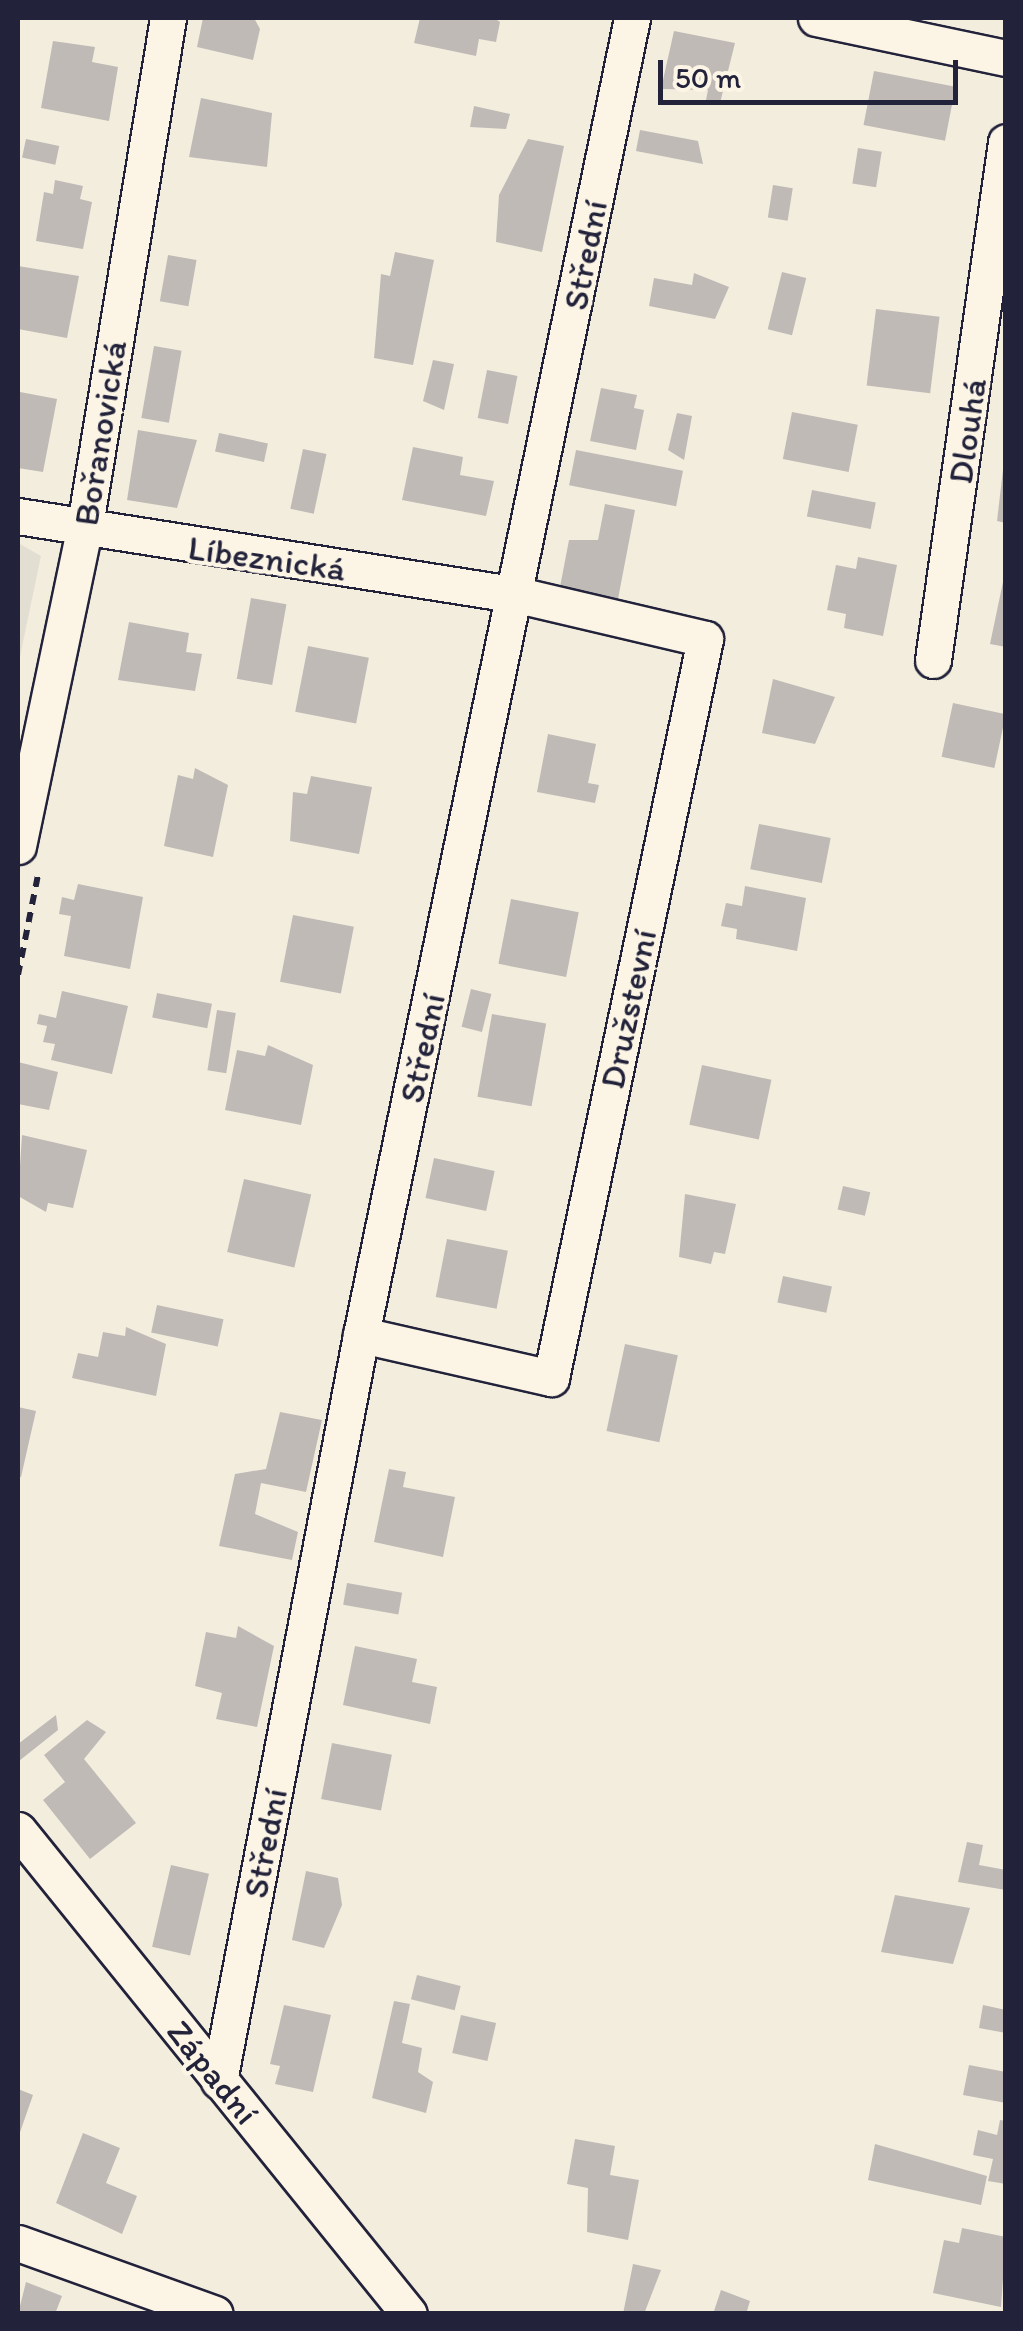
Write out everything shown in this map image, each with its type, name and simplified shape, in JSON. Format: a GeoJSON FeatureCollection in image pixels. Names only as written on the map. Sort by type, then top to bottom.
{"type":"FeatureCollection","features":[{"type":"Feature","properties":{"kind":"street","name":"Bořanovická"},"geometry":{"type":"LineString","coordinates":[[18,846],[84,531],[168,18]]}},
{"type":"Feature","properties":{"kind":"street","name":"Střední"},"geometry":{"type":"LineString","coordinates":[[220,2081],[361,1336],[518,595],[632,18]]}},
{"type":"Feature","properties":{"kind":"street"},"geometry":{"type":"LineString","coordinates":[[816,18],[1006,58]]}},
{"type":"Feature","properties":{"kind":"street","name":"Dlouhá"},"geometry":{"type":"LineString","coordinates":[[932,660],[1006,142]]}},
{"type":"Feature","properties":{"kind":"street","name":"Líbeznická"},"geometry":{"type":"LineString","coordinates":[[18,516],[84,531],[518,595]]}},
{"type":"Feature","properties":{"kind":"street","name":"Družstevní"},"geometry":{"type":"LineString","coordinates":[[361,1336],[551,1378],[705,639],[518,595]]}},
{"type":"Feature","properties":{"kind":"street","name":"Západní"},"geometry":{"type":"LineString","coordinates":[[18,1830],[409,2314]]}},
{"type":"Feature","properties":{"kind":"street"},"geometry":{"type":"LineString","coordinates":[[18,2243],[215,2314]]}},
{"type":"Feature","properties":{"kind":"shaded area"},"geometry":{"type":"Polygon","coordinates":[[[18,543],[41,556],[18,666],[18,543]]]}},
{"type":"Feature","properties":{"kind":"building"},"geometry":{"type":"Polygon","coordinates":[[[203,18],[254,18],[260,29],[253,60],[197,47],[203,18]]]}},
{"type":"Feature","properties":{"kind":"building"},"geometry":{"type":"Polygon","coordinates":[[[420,18],[494,18],[500,22],[496,42],[479,39],[476,56],[414,43],[420,18]]]}},
{"type":"Feature","properties":{"kind":"building"},"geometry":{"type":"Polygon","coordinates":[[[674,31],[735,43],[720,103],[706,100],[708,90],[661,89],[674,31]]]}},
{"type":"Feature","properties":{"kind":"building"},"geometry":{"type":"Polygon","coordinates":[[[53,41],[95,47],[92,62],[118,67],[109,121],[41,108],[53,41]]]}},
{"type":"Feature","properties":{"kind":"building"},"geometry":{"type":"Polygon","coordinates":[[[874,71],[955,87],[945,141],[864,125],[874,71]]]}},
{"type":"Feature","properties":{"kind":"building"},"geometry":{"type":"Polygon","coordinates":[[[201,98],[272,113],[267,167],[189,157],[201,98]]]}},
{"type":"Feature","properties":{"kind":"building"},"geometry":{"type":"Polygon","coordinates":[[[474,106],[510,114],[506,129],[470,127],[474,106]]]}},
{"type":"Feature","properties":{"kind":"building"},"geometry":{"type":"Polygon","coordinates":[[[640,130],[698,141],[703,164],[636,151],[640,130]]]}},
{"type":"Feature","properties":{"kind":"building"},"geometry":{"type":"Polygon","coordinates":[[[26,139],[59,146],[55,165],[22,158],[26,139]]]}},
{"type":"Feature","properties":{"kind":"building"},"geometry":{"type":"Polygon","coordinates":[[[528,139],[564,146],[542,252],[496,242],[499,195],[528,139]]]}},
{"type":"Feature","properties":{"kind":"building"},"geometry":{"type":"Polygon","coordinates":[[[858,148],[882,152],[876,187],[852,184],[858,148]]]}},
{"type":"Feature","properties":{"kind":"building"},"geometry":{"type":"Polygon","coordinates":[[[55,180],[83,186],[80,199],[92,202],[83,249],[36,241],[44,192],[53,194],[55,180]]]}},
{"type":"Feature","properties":{"kind":"building"},"geometry":{"type":"Polygon","coordinates":[[[773,185],[793,188],[788,221],[768,218],[773,185]]]}},
{"type":"Feature","properties":{"kind":"building"},"geometry":{"type":"Polygon","coordinates":[[[395,252],[434,260],[413,365],[374,358],[381,274],[390,276],[395,252]]]}},
{"type":"Feature","properties":{"kind":"building"},"geometry":{"type":"Polygon","coordinates":[[[168,255],[197,260],[188,306],[160,301],[168,255]]]}},
{"type":"Feature","properties":{"kind":"building"},"geometry":{"type":"Polygon","coordinates":[[[18,266],[79,276],[67,338],[18,329],[18,266]]]}},
{"type":"Feature","properties":{"kind":"building"},"geometry":{"type":"Polygon","coordinates":[[[782,272],[806,278],[792,335],[768,329],[782,272]]]}},
{"type":"Feature","properties":{"kind":"building"},"geometry":{"type":"Polygon","coordinates":[[[694,273],[729,287],[715,319],[649,306],[654,278],[692,285],[694,273]]]}},
{"type":"Feature","properties":{"kind":"building"},"geometry":{"type":"Polygon","coordinates":[[[876,309],[940,317],[930,393],[867,385],[876,309]]]}},
{"type":"Feature","properties":{"kind":"building"},"geometry":{"type":"Polygon","coordinates":[[[154,346],[182,351],[169,423],[141,418],[154,346]]]}},
{"type":"Feature","properties":{"kind":"building"},"geometry":{"type":"Polygon","coordinates":[[[433,360],[454,364],[444,410],[423,401],[433,360]]]}},
{"type":"Feature","properties":{"kind":"building"},"geometry":{"type":"Polygon","coordinates":[[[487,370],[517,376],[508,424],[478,418],[487,370]]]}},
{"type":"Feature","properties":{"kind":"building"},"geometry":{"type":"Polygon","coordinates":[[[601,388],[637,395],[634,408],[644,410],[636,450],[590,441],[601,388]]]}},
{"type":"Feature","properties":{"kind":"building"},"geometry":{"type":"Polygon","coordinates":[[[20,392],[57,399],[43,472],[18,468],[20,392]]]}},
{"type":"Feature","properties":{"kind":"building"},"geometry":{"type":"Polygon","coordinates":[[[792,412],[858,425],[849,472],[783,459],[792,412]]]}},
{"type":"Feature","properties":{"kind":"building"},"geometry":{"type":"Polygon","coordinates":[[[677,413],[692,416],[684,460],[668,450],[677,413]]]}},
{"type":"Feature","properties":{"kind":"building"},"geometry":{"type":"Polygon","coordinates":[[[138,430],[197,440],[177,508],[127,500],[138,430]]]}},
{"type":"Feature","properties":{"kind":"building"},"geometry":{"type":"Polygon","coordinates":[[[219,433],[268,443],[264,462],[215,452],[219,433]]]}},
{"type":"Feature","properties":{"kind":"building"},"geometry":{"type":"Polygon","coordinates":[[[413,447],[463,457],[460,475],[494,481],[486,516],[402,500],[413,447]]]}},
{"type":"Feature","properties":{"kind":"building"},"geometry":{"type":"Polygon","coordinates":[[[303,449],[326,454],[314,514],[290,509],[303,449]]]}},
{"type":"Feature","properties":{"kind":"building"},"geometry":{"type":"Polygon","coordinates":[[[576,450],[683,471],[676,506],[569,485],[576,450]]]}},
{"type":"Feature","properties":{"kind":"building"},"geometry":{"type":"Polygon","coordinates":[[[1003,470],[1006,471],[1006,523],[997,521],[1003,470]]]}},
{"type":"Feature","properties":{"kind":"building"},"geometry":{"type":"Polygon","coordinates":[[[812,490],[876,502],[871,529],[807,517],[812,490]]]}},
{"type":"Feature","properties":{"kind":"building"},"geometry":{"type":"Polygon","coordinates":[[[605,504],[635,510],[618,599],[560,587],[569,540],[598,540],[605,504]]]}},
{"type":"Feature","properties":{"kind":"building"},"geometry":{"type":"Polygon","coordinates":[[[858,557],[897,565],[883,636],[844,628],[846,614],[827,610],[836,565],[856,569],[858,557]]]}},
{"type":"Feature","properties":{"kind":"building"},"geometry":{"type":"Polygon","coordinates":[[[1006,577],[1006,647],[990,644],[1006,577]]]}},
{"type":"Feature","properties":{"kind":"building"},"geometry":{"type":"Polygon","coordinates":[[[251,598],[286,604],[272,685],[237,679],[251,598]]]}},
{"type":"Feature","properties":{"kind":"building"},"geometry":{"type":"Polygon","coordinates":[[[129,622],[189,633],[186,652],[202,654],[195,691],[118,680],[129,622]]]}},
{"type":"Feature","properties":{"kind":"building"},"geometry":{"type":"Polygon","coordinates":[[[308,646],[369,658],[356,724],[295,712],[308,646]]]}},
{"type":"Feature","properties":{"kind":"building"},"geometry":{"type":"Polygon","coordinates":[[[773,679],[835,697],[815,744],[762,733],[773,679]]]}},
{"type":"Feature","properties":{"kind":"building"},"geometry":{"type":"Polygon","coordinates":[[[953,703],[1006,714],[994,768],[942,757],[953,703]]]}},
{"type":"Feature","properties":{"kind":"building"},"geometry":{"type":"Polygon","coordinates":[[[548,734],[596,744],[588,783],[599,785],[595,803],[537,792],[548,734]]]}},
{"type":"Feature","properties":{"kind":"building"},"geometry":{"type":"Polygon","coordinates":[[[195,768],[228,785],[213,857],[164,846],[178,775],[193,779],[195,768]]]}},
{"type":"Feature","properties":{"kind":"building"},"geometry":{"type":"Polygon","coordinates":[[[311,776],[372,787],[359,854],[290,841],[293,792],[307,794],[311,776]]]}},
{"type":"Feature","properties":{"kind":"building"},"geometry":{"type":"Polygon","coordinates":[[[759,824],[831,838],[822,883],[750,869],[759,824]]]}},
{"type":"Feature","properties":{"kind":"building"},"geometry":{"type":"Polygon","coordinates":[[[78,884],[143,897],[130,969],[64,956],[71,916],[59,914],[62,897],[74,900],[78,884]]]}},
{"type":"Feature","properties":{"kind":"building"},"geometry":{"type":"Polygon","coordinates":[[[745,886],[806,898],[797,951],[736,939],[737,929],[721,926],[726,903],[742,906],[745,886]]]}},
{"type":"Feature","properties":{"kind":"building"},"geometry":{"type":"Polygon","coordinates":[[[511,899],[579,912],[566,977],[498,964],[511,899]]]}},
{"type":"Feature","properties":{"kind":"building"},"geometry":{"type":"Polygon","coordinates":[[[293,915],[354,927],[341,994],[280,982],[293,915]]]}},
{"type":"Feature","properties":{"kind":"building"},"geometry":{"type":"Polygon","coordinates":[[[471,989],[491,994],[482,1032],[462,1027],[471,989]]]}},
{"type":"Feature","properties":{"kind":"building"},"geometry":{"type":"Polygon","coordinates":[[[62,991],[128,1006],[112,1074],[51,1060],[55,1044],[43,1042],[47,1026],[37,1024],[39,1014],[56,1018],[62,991]]]}},
{"type":"Feature","properties":{"kind":"building"},"geometry":{"type":"Polygon","coordinates":[[[157,993],[212,1004],[207,1028],[152,1018],[157,993]]]}},
{"type":"Feature","properties":{"kind":"building"},"geometry":{"type":"Polygon","coordinates":[[[217,1010],[236,1013],[226,1073],[207,1070],[217,1010]]]}},
{"type":"Feature","properties":{"kind":"building"},"geometry":{"type":"Polygon","coordinates":[[[492,1014],[546,1024],[532,1106],[477,1097],[492,1014]]]}},
{"type":"Feature","properties":{"kind":"building"},"geometry":{"type":"Polygon","coordinates":[[[268,1045],[313,1065],[301,1125],[225,1110],[237,1050],[265,1056],[268,1045]]]}},
{"type":"Feature","properties":{"kind":"building"},"geometry":{"type":"Polygon","coordinates":[[[18,1062],[58,1072],[49,1110],[18,1104],[18,1062]]]}},
{"type":"Feature","properties":{"kind":"building"},"geometry":{"type":"Polygon","coordinates":[[[702,1065],[771,1080],[759,1139],[689,1125],[702,1065]]]}},
{"type":"Feature","properties":{"kind":"building"},"geometry":{"type":"Polygon","coordinates":[[[22,1135],[87,1150],[73,1208],[48,1203],[46,1212],[18,1196],[22,1135]]]}},
{"type":"Feature","properties":{"kind":"building"},"geometry":{"type":"Polygon","coordinates":[[[434,1158],[495,1171],[486,1211],[425,1198],[434,1158]]]}},
{"type":"Feature","properties":{"kind":"building"},"geometry":{"type":"Polygon","coordinates":[[[244,1179],[311,1195],[294,1268],[227,1252],[244,1179]]]}},
{"type":"Feature","properties":{"kind":"building"},"geometry":{"type":"Polygon","coordinates":[[[843,1186],[870,1192],[865,1216],[838,1209],[843,1186]]]}},
{"type":"Feature","properties":{"kind":"building"},"geometry":{"type":"Polygon","coordinates":[[[685,1194],[736,1204],[725,1254],[714,1252],[711,1264],[679,1257],[685,1194]]]}},
{"type":"Feature","properties":{"kind":"building"},"geometry":{"type":"Polygon","coordinates":[[[447,1239],[508,1251],[497,1309],[436,1297],[447,1239]]]}},
{"type":"Feature","properties":{"kind":"building"},"geometry":{"type":"Polygon","coordinates":[[[783,1276],[832,1286],[826,1313],[777,1302],[783,1276]]]}},
{"type":"Feature","properties":{"kind":"building"},"geometry":{"type":"Polygon","coordinates":[[[157,1305],[224,1319],[218,1347],[151,1332],[157,1305]]]}},
{"type":"Feature","properties":{"kind":"building"},"geometry":{"type":"Polygon","coordinates":[[[126,1327],[166,1344],[156,1396],[72,1378],[78,1353],[98,1357],[103,1332],[125,1336],[126,1327]]]}},
{"type":"Feature","properties":{"kind":"building"},"geometry":{"type":"Polygon","coordinates":[[[625,1344],[678,1355],[659,1442],[606,1431],[625,1344]]]}},
{"type":"Feature","properties":{"kind":"building"},"geometry":{"type":"Polygon","coordinates":[[[18,1407],[36,1411],[21,1477],[18,1476],[18,1407]]]}},
{"type":"Feature","properties":{"kind":"building"},"geometry":{"type":"Polygon","coordinates":[[[280,1412],[322,1420],[306,1492],[261,1483],[255,1514],[298,1532],[292,1560],[219,1546],[235,1474],[266,1469],[280,1412]]]}},
{"type":"Feature","properties":{"kind":"building"},"geometry":{"type":"Polygon","coordinates":[[[389,1469],[406,1472],[403,1487],[455,1497],[443,1557],[374,1542],[389,1469]]]}},
{"type":"Feature","properties":{"kind":"building"},"geometry":{"type":"Polygon","coordinates":[[[347,1583],[402,1593],[398,1614],[343,1605],[347,1583]]]}},
{"type":"Feature","properties":{"kind":"building"},"geometry":{"type":"Polygon","coordinates":[[[238,1626],[274,1646],[257,1727],[216,1719],[222,1693],[195,1686],[206,1632],[236,1638],[238,1626]]]}},
{"type":"Feature","properties":{"kind":"building"},"geometry":{"type":"Polygon","coordinates":[[[355,1646],[417,1659],[412,1682],[437,1687],[430,1724],[343,1705],[355,1646]]]}},
{"type":"Feature","properties":{"kind":"building"},"geometry":{"type":"Polygon","coordinates":[[[56,1715],[58,1730],[19,1761],[18,1744],[56,1715]]]}},
{"type":"Feature","properties":{"kind":"building"},"geometry":{"type":"Polygon","coordinates":[[[87,1720],[106,1732],[84,1759],[136,1823],[90,1859],[43,1800],[65,1782],[44,1755],[87,1720]]]}},
{"type":"Feature","properties":{"kind":"building"},"geometry":{"type":"Polygon","coordinates":[[[332,1743],[392,1755],[381,1811],[321,1799],[332,1743]]]}},
{"type":"Feature","properties":{"kind":"building"},"geometry":{"type":"Polygon","coordinates":[[[967,1842],[983,1845],[979,1865],[1006,1870],[1006,1890],[958,1882],[967,1842]]]}},
{"type":"Feature","properties":{"kind":"building"},"geometry":{"type":"Polygon","coordinates":[[[171,1865],[209,1874],[190,1956],[152,1947],[171,1865]]]}},
{"type":"Feature","properties":{"kind":"building"},"geometry":{"type":"Polygon","coordinates":[[[306,1871],[338,1878],[342,1905],[324,1948],[292,1940],[306,1871]]]}},
{"type":"Feature","properties":{"kind":"building"},"geometry":{"type":"Polygon","coordinates":[[[895,1895],[970,1908],[953,1964],[881,1952],[895,1895]]]}},
{"type":"Feature","properties":{"kind":"building"},"geometry":{"type":"Polygon","coordinates":[[[417,1975],[461,1986],[455,2010],[411,1999],[417,1975]]]}},
{"type":"Feature","properties":{"kind":"building"},"geometry":{"type":"Polygon","coordinates":[[[394,2001],[410,2004],[402,2043],[422,2048],[418,2072],[433,2082],[426,2113],[372,2098],[394,2001]]]}},
{"type":"Feature","properties":{"kind":"building"},"geometry":{"type":"Polygon","coordinates":[[[284,2005],[331,2015],[313,2092],[275,2084],[280,2066],[270,2064],[284,2005]]]}},
{"type":"Feature","properties":{"kind":"building"},"geometry":{"type":"Polygon","coordinates":[[[983,2005],[1006,2010],[1006,2033],[979,2028],[983,2005]]]}},
{"type":"Feature","properties":{"kind":"building"},"geometry":{"type":"Polygon","coordinates":[[[461,2015],[496,2023],[487,2061],[452,2053],[461,2015]]]}},
{"type":"Feature","properties":{"kind":"building"},"geometry":{"type":"Polygon","coordinates":[[[969,2065],[1006,2072],[1006,2103],[963,2095],[969,2065]]]}},
{"type":"Feature","properties":{"kind":"building"},"geometry":{"type":"Polygon","coordinates":[[[18,2089],[33,2095],[18,2138],[18,2089]]]}},
{"type":"Feature","properties":{"kind":"building"},"geometry":{"type":"Polygon","coordinates":[[[1000,2120],[1006,2121],[1006,2184],[988,2181],[993,2159],[973,2155],[978,2130],[997,2135],[1000,2120]]]}},
{"type":"Feature","properties":{"kind":"building"},"geometry":{"type":"Polygon","coordinates":[[[83,2133],[120,2148],[106,2183],[137,2196],[122,2234],[56,2203],[83,2133]]]}},
{"type":"Feature","properties":{"kind":"building"},"geometry":{"type":"Polygon","coordinates":[[[575,2139],[615,2146],[610,2175],[639,2180],[628,2240],[587,2232],[588,2188],[567,2184],[575,2139]]]}},
{"type":"Feature","properties":{"kind":"building"},"geometry":{"type":"Polygon","coordinates":[[[875,2144],[987,2176],[981,2205],[868,2180],[875,2144]]]}},
{"type":"Feature","properties":{"kind":"building"},"geometry":{"type":"Polygon","coordinates":[[[962,2228],[1006,2237],[1001,2307],[933,2293],[944,2240],[959,2243],[962,2228]]]}},
{"type":"Feature","properties":{"kind":"building"},"geometry":{"type":"Polygon","coordinates":[[[633,2264],[661,2270],[644,2314],[623,2314],[633,2264]]]}},
{"type":"Feature","properties":{"kind":"building"},"geometry":{"type":"Polygon","coordinates":[[[26,2282],[62,2296],[55,2314],[18,2314],[26,2282]]]}},
{"type":"Feature","properties":{"kind":"building"},"geometry":{"type":"Polygon","coordinates":[[[721,2290],[750,2301],[746,2314],[713,2314],[721,2290]]]}}]}
